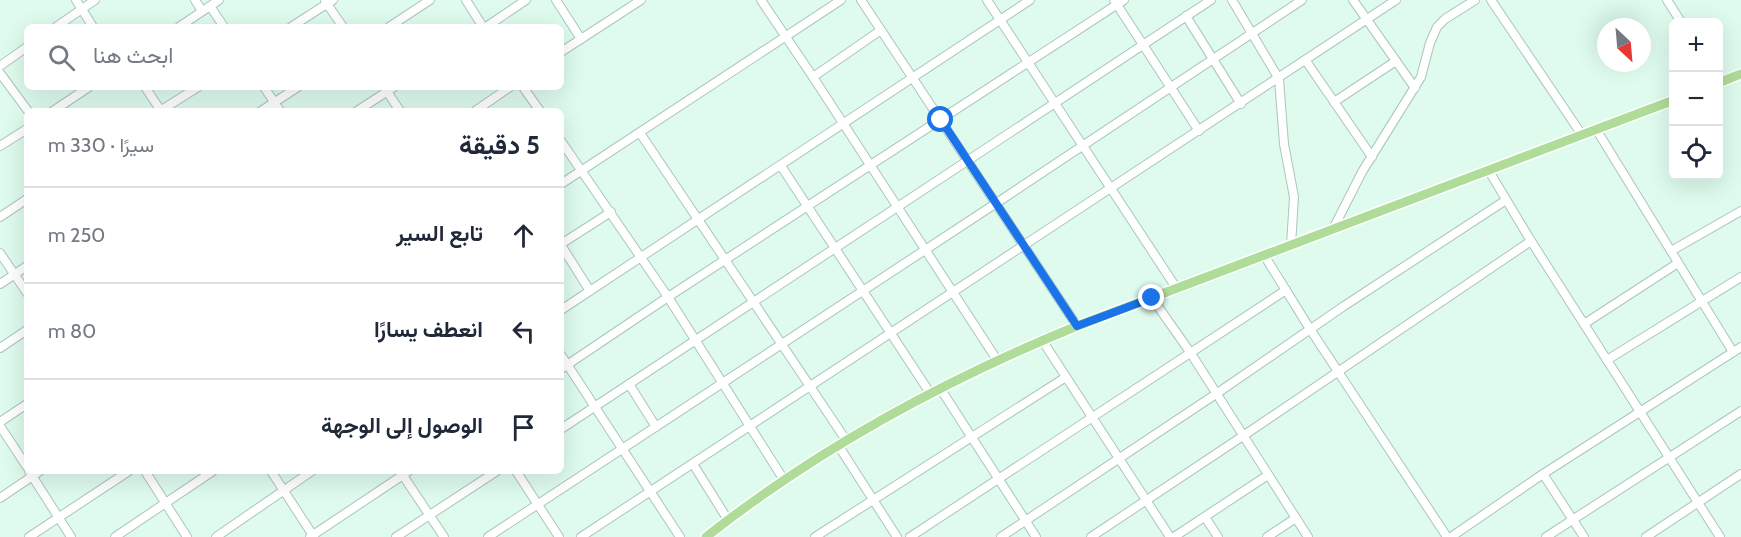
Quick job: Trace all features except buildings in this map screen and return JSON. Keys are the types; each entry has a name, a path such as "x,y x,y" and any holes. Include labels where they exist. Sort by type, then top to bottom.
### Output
{"main road":[{"path":"1723,81 1741,74"},
{"path":"706,537 784,480 842,443 940,387 997,360 1077,326 1669,102"}],"street":[{"path":"76,0 91,24"},
{"path":"60,24 95,0"},
{"path":"195,0 202,11"},
{"path":"183,24 219,0"},
{"path":"394,24 430,0"},
{"path":"466,0 483,24"},
{"path":"490,24 526,0"},
{"path":"556,0 581,39"},
{"path":"564,50 641,0"},
{"path":"760,0 872,166 997,360"},
{"path":"564,182 841,0"},
{"path":"861,0 1077,326"},
{"path":"987,0 1177,289"},
{"path":"564,308 1030,0"},
{"path":"680,537 595,407 564,367 668,297 1029,64 1115,3 1125,0"},
{"path":"564,427 1211,0"},
{"path":"1232,0 1279,79 1286,154 1294,197 1291,245"},
{"path":"488,537 1171,88 1253,33 1292,3 1302,0"},
{"path":"1353,0 1415,88"},
{"path":"581,537 1396,0"},
{"path":"1333,229 1372,157 1421,77 1437,27 1474,0"},
{"path":"1491,0 1582,135"},
{"path":"1667,0 1678,18"},
{"path":"295,24 328,1 341,24"},
{"path":"1115,3 1199,131"},
{"path":"210,6 222,24"},
{"path":"1186,16 1241,104"},
{"path":"813,77 881,30"},
{"path":"0,66 24,49"},
{"path":"1306,61 1372,157"},
{"path":"1335,102 1396,61"},
{"path":"0,73 26,108"},
{"path":"58,108 84,90"},
{"path":"147,90 159,108"},
{"path":"166,108 193,90"},
{"path":"266,90 278,108"},
{"path":"265,108 293,90"},
{"path":"361,108 387,90"},
{"path":"389,90 398,108"},
{"path":"479,108 506,90"},
{"path":"525,90 538,108"},
{"path":"1596,129 1733,352"},
{"path":"0,146 24,131"},
{"path":"640,133 811,387 873,499 897,537"},
{"path":"564,145 668,297 784,480"},
{"path":"781,166 930,393"},
{"path":"1489,171 1531,241 1720,537"},
{"path":"1001,537 1506,200"},
{"path":"0,217 24,201"},
{"path":"1671,251 1741,211"},
{"path":"564,243 611,212"},
{"path":"1091,537 1531,241"},
{"path":"564,250 590,291"},
{"path":"0,253 24,289"},
{"path":"1264,255 1338,372 1449,537 1741,347"},
{"path":"1584,324 1678,263"},
{"path":"0,284 24,268"},
{"path":"1607,360 1741,276"},
{"path":"910,537 1286,290"},
{"path":"1152,298 1190,352 1308,537"},
{"path":"0,348 24,332"},
{"path":"1042,340 1172,537 1268,475"},
{"path":"814,537 1066,377"},
{"path":"629,384 656,427"},
{"path":"940,387 1036,537"},
{"path":"24,406 0,424 24,459"},
{"path":"1546,537 1741,411"},
{"path":"693,464 728,520"},
{"path":"0,498 28,474"},
{"path":"34,474 71,537"},
{"path":"29,537 124,474"},
{"path":"147,474 187,537"},
{"path":"115,537 208,474"},
{"path":"273,474 312,536 401,474"},
{"path":"216,537 307,474"},
{"path":"405,474 444,537"},
{"path":"396,537 492,474"},
{"path":"518,474 559,537"},
{"path":"1543,474 1584,537"},
{"path":"1646,537 1741,474"},
{"path":"1205,517 1218,537"},
{"path":"1267,537 1296,518"}],"route":[{"path":"941,120 1077,326 1152,298"}]}
